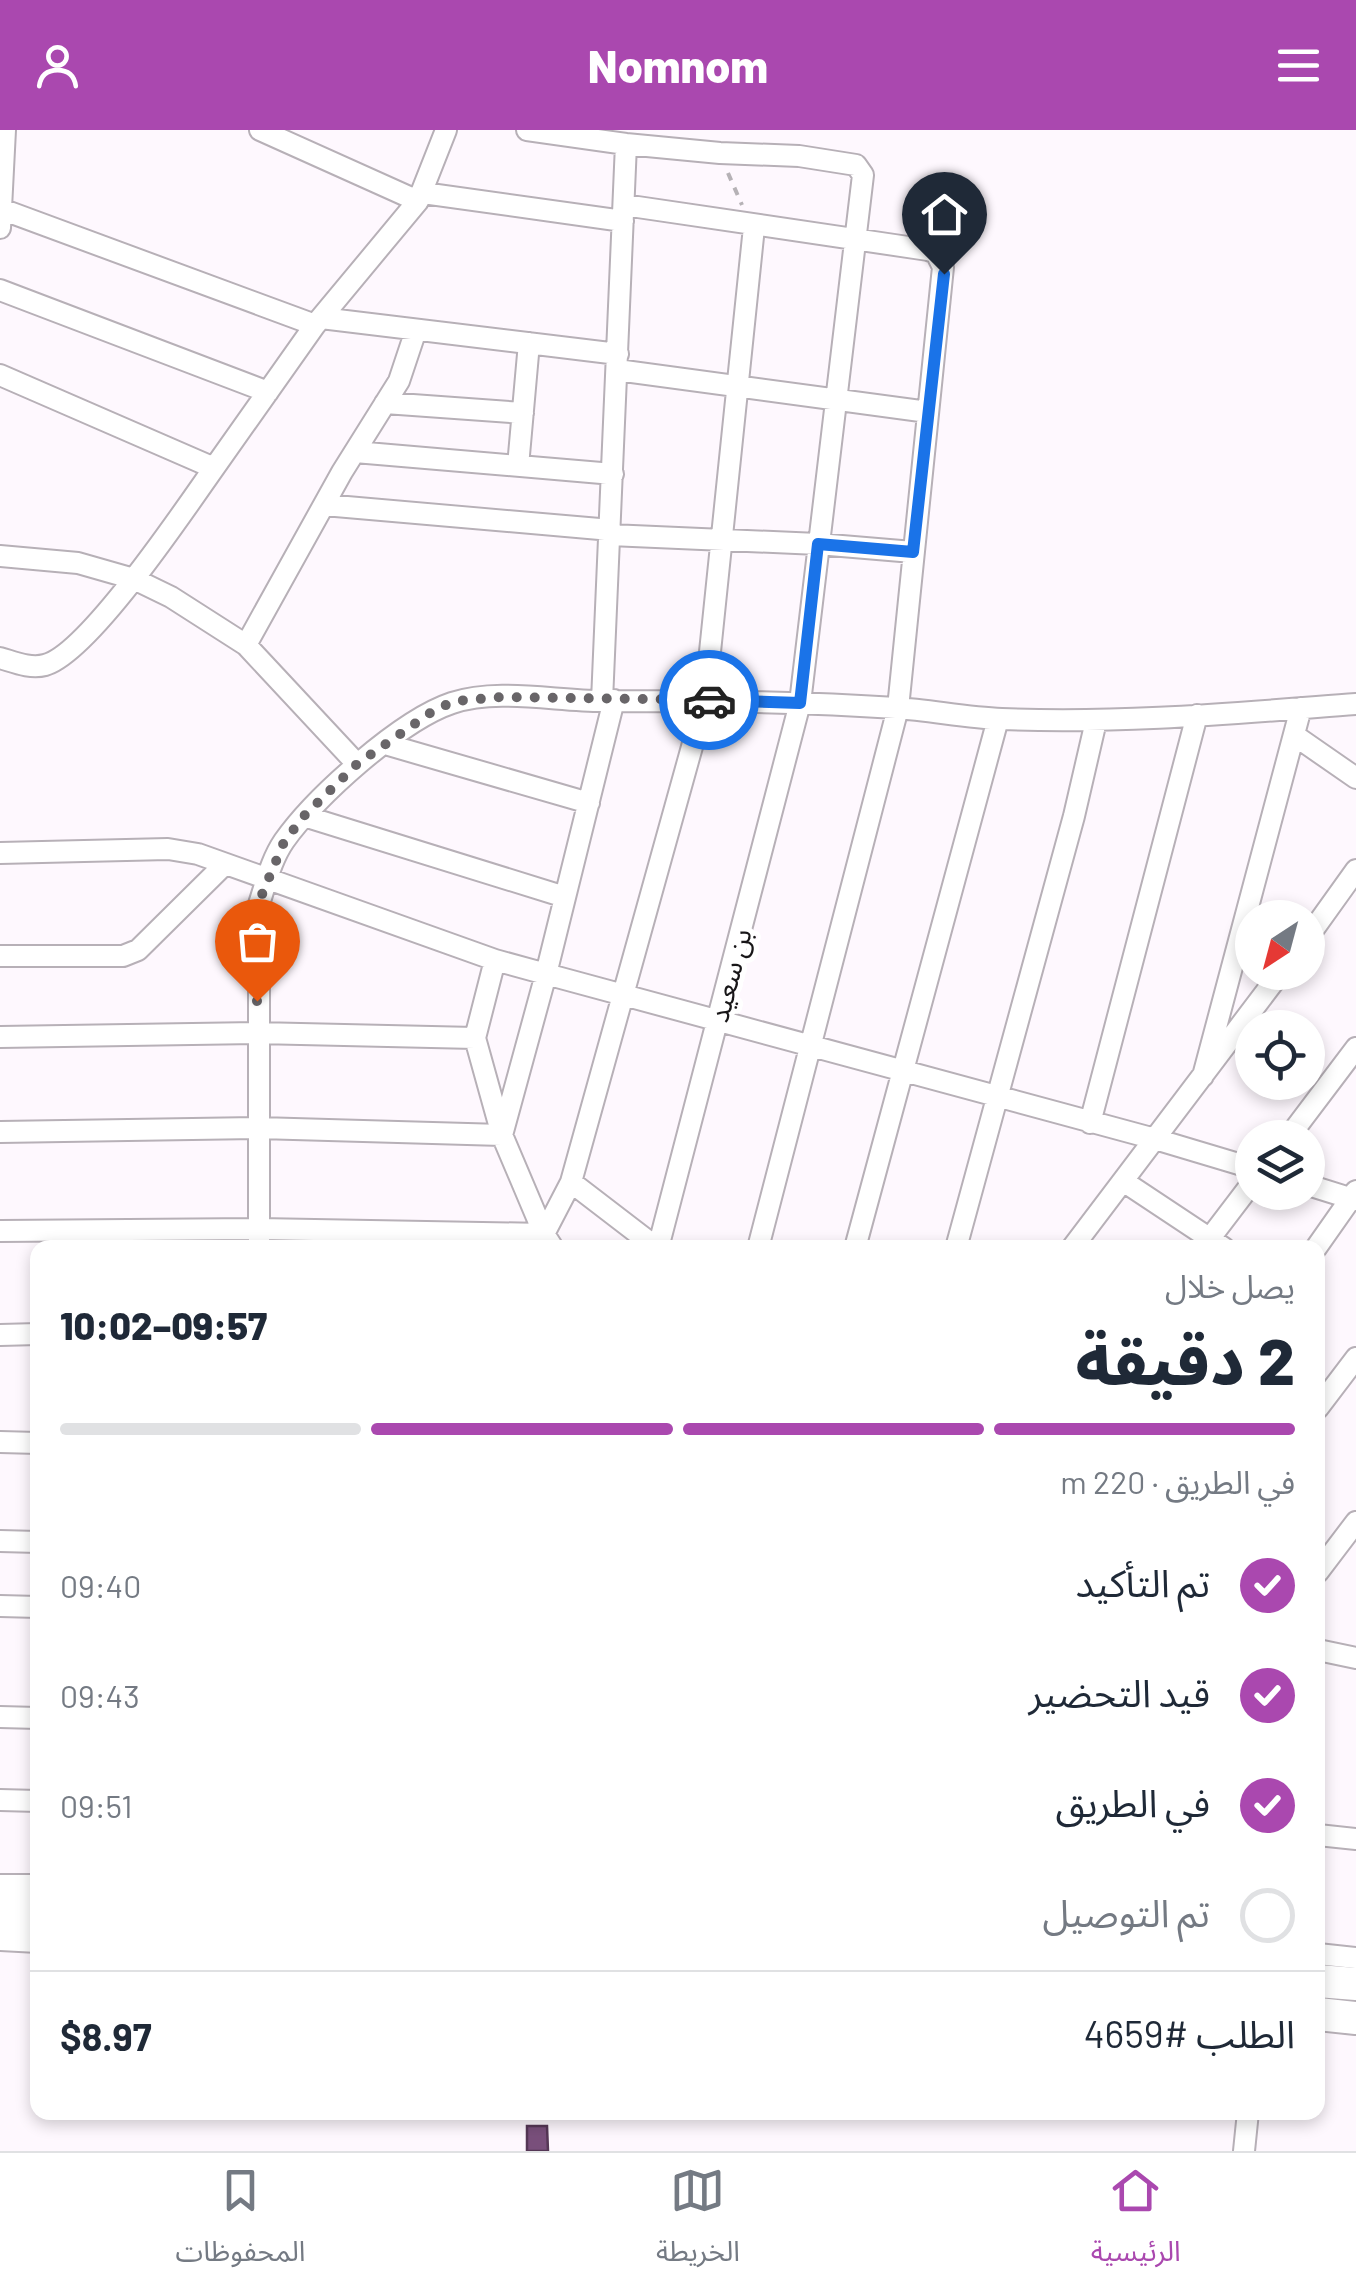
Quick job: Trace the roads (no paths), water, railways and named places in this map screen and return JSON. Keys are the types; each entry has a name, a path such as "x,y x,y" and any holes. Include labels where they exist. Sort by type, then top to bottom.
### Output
{"main road":[{"path":"0,1905 30,1907"},
{"path":"0,1934 30,1936"},
{"path":"1325,1982 1356,1984"},
{"path":"1325,2015 1356,2018"}],"street":[{"path":"0,228 5,130"},
{"path":"260,130 420,197 624,213 854,239 928,250 941,260 944,274 898,708 760,1240"},
{"path":"0,658 34,668 50,664 104,616 318,322 420,197 446,130"},
{"path":"528,130 720,153 712,130"},
{"path":"502,1135 589,804 608,701 610,532 626,144"},
{"name":"بن سعيد","path":"659,1240 800,703 863,180 856,164 836,160 720,153"},
{"path":"1,210 318,322 529,343 738,386 928,412"},
{"path":"548,1240 571,1182 705,700 754,227"},
{"path":"0,290 268,392"},
{"path":"246,645 404,371 416,330"},
{"path":"518,466 529,343"},
{"path":"0,375 214,468"},
{"path":"385,403 523,414"},
{"path":"355,452 613,474"},
{"path":"324,505 610,532 913,552"},
{"path":"0,556 78,563 134,579 171,597 246,645 357,764"},
{"path":"259,1238 258,904 284,842 304,816 357,764 436,709 456,701 502,697 705,700 898,708 998,719 1096,721 1356,704"},
{"path":"1203,1076 1301,708"},
{"path":"1090,1123 1197,715"},
{"path":"858,1240 998,719"},
{"path":"958,1240 1074,816 1096,721"},
{"path":"1294,735 1356,778"},
{"path":"385,744 589,804"},
{"path":"304,816 565,897"},
{"path":"0,854 168,849 198,854 495,960 1235,1163"},
{"path":"0,956 123,956 138,950 225,864"},
{"path":"1325,913 1356,870"},
{"path":"495,960 474,1038 502,1135 548,1240"},
{"path":"1078,1240 1268,990"},
{"path":"0,1037 257,1034 474,1038"},
{"path":"1302,1120 1356,1048"},
{"path":"0,1132 259,1128 502,1135"},
{"path":"1123,1181 1206,1240"},
{"name":"بن سعيد","path":"571,1182 647,1240"},
{"path":"1322,1240 1354,1196 1325,1189"},
{"path":"1215,1240 1235,1209"},
{"path":"0,1231 452,1240"},
{"path":"0,1334 30,1334"},
{"path":"1325,1399 1356,1358"},
{"path":"0,1442 30,1442"},
{"path":"1325,1563 1356,1522"},
{"path":"0,1541 30,1542"},
{"path":"0,1606 30,1608"},
{"path":"1325,1650 1352,1650"},
{"path":"0,1716 30,1718"},
{"path":"0,1800 30,1800"},
{"path":"1325,1835 1356,1839"},
{"path":"0,1885 30,1886"},
{"path":"1325,1955 1356,1958"},
{"path":"1244,2151 1247,2120"}]}
